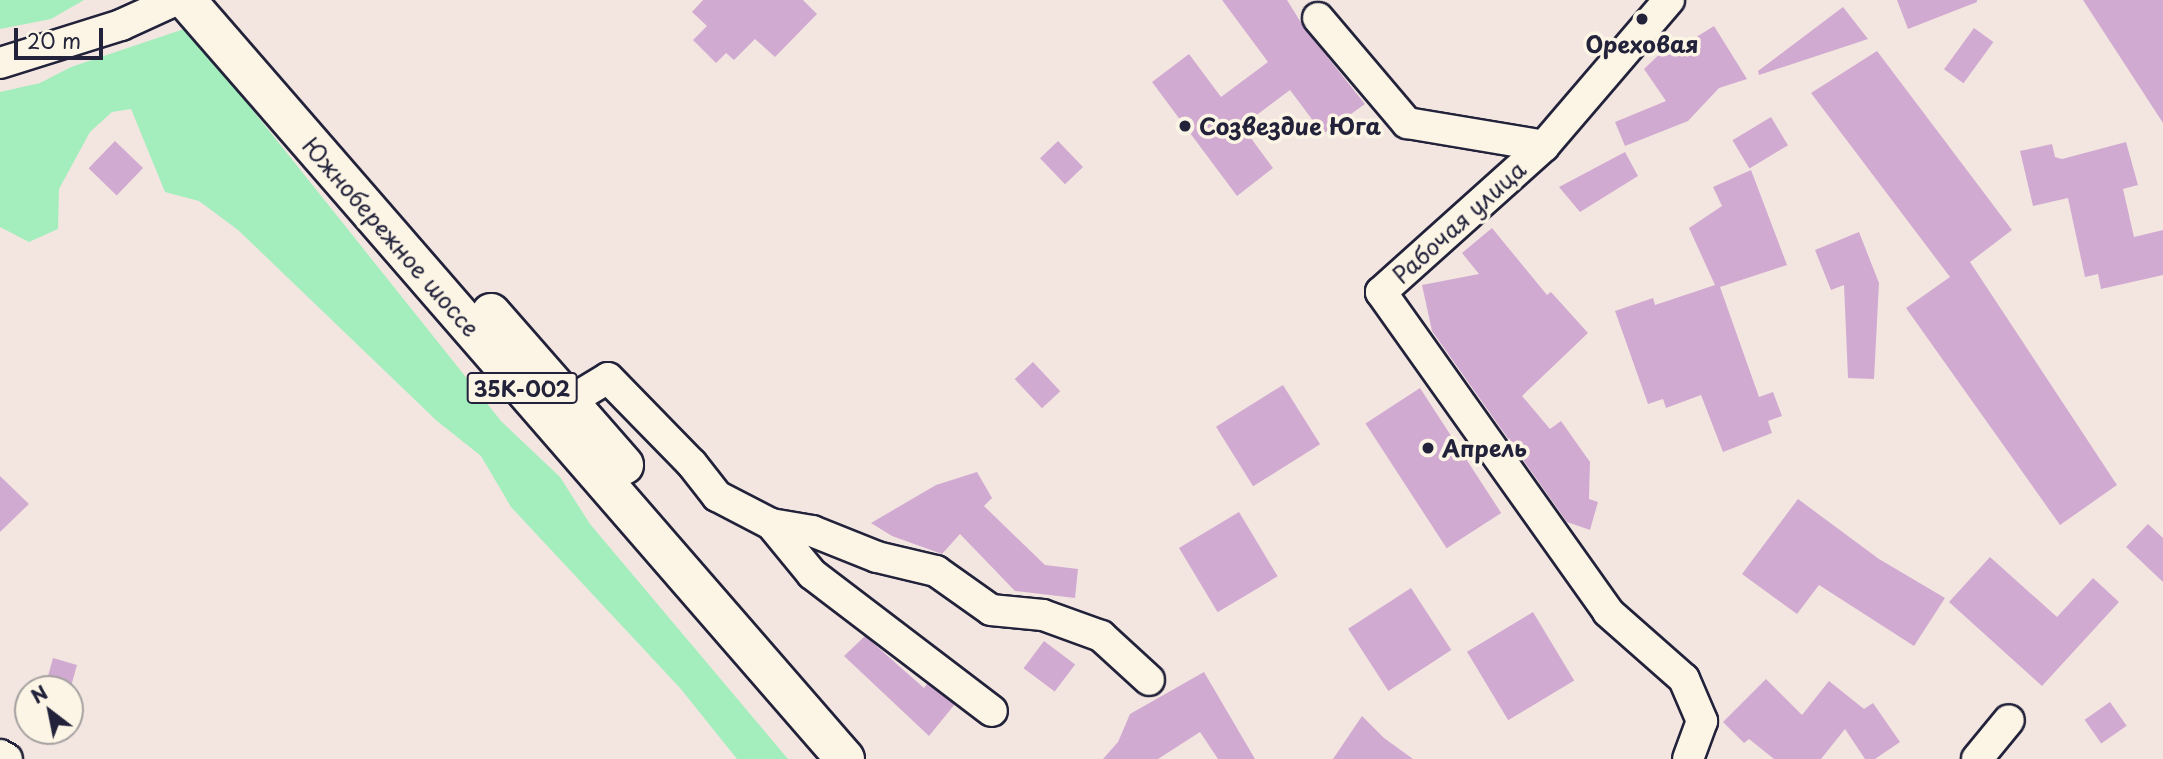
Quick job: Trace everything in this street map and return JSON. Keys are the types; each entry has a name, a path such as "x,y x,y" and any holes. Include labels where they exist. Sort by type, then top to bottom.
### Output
{"highway":[{"name":"Южнобережное шоссе","path":"195,4 570,401 871,759"},
{"name":"Южнобережное шоссе","path":"195,4 845,759"}],"street":[{"name":"Рабочая улица","path":"1669,0 1544,146 1381,292 1608,612 1684,679 1702,721 1688,759"},
{"path":"0,63 195,4"},
{"path":"1318,18 1407,123 1544,146"},
{"path":"570,401 608,378 691,464 717,496 771,524 812,531 877,558 936,571 991,610 1043,615 1101,636 1149,680"},
{"path":"771,524 812,574 876,627 992,711"},
{"path":"1977,759 2009,720"},
{"path":"0,755 7,759"}],"green space":[{"path":"0,0 84,0 51,19 0,29"},
{"path":"187,28 501,421 560,477 590,524 788,759 737,759 680,688 511,507 481,456 437,421 238,230 199,201 165,192 131,109 112,112 90,132 59,189 58,229 29,242 0,227 0,92 40,83 71,67"}],"building":[{"path":"703,0 803,0 817,14 775,57 755,39 734,60 726,53 716,63 693,40 707,26 692,12"},
{"path":"1222,0 1287,0 1305,29 1365,104 1323,134 1290,90 1242,126 1273,168 1237,196 1152,82 1189,54 1221,97 1268,62"},
{"path":"1897,0 1977,0 1977,2 1908,29"},
{"path":"2083,0 2163,0 2163,123"},
{"path":"1843,7 1868,39 1759,75 1758,71"},
{"path":"1714,26 1747,79 1719,88 1688,121 1625,146 1615,122 1666,101 1644,69 1665,49 1669,54"},
{"path":"1974,28 1993,42 1963,83 1944,69"},
{"path":"1877,51 2012,230 1970,262 2117,485 2060,525 1906,308 1950,277 1811,93"},
{"path":"1771,117 1788,145 1749,168 1732,140"},
{"path":"115,141 143,168 117,195 89,168"},
{"path":"1058,141 1083,167 1065,184 1040,158"},
{"path":"2126,142 2138,185 2123,189 2134,237 2163,230 2163,275 2101,289 2098,274 2085,277 2068,198 2033,206 2020,151 2052,144 2055,157 2062,159"},
{"path":"1625,152 1638,176 1580,212 1559,187"},
{"path":"1751,170 1787,265 1720,287 1759,397 1773,392 1782,416 1768,421 1772,433 1723,452 1701,395 1666,408 1663,399 1648,404 1615,311 1653,298 1655,305 1715,285 1689,228 1722,206 1713,187"},
{"path":"1492,228 1547,295 1551,292 1588,333 1522,396 1550,429 1561,421 1590,462 1589,499 1598,502 1590,530 1567,522 1432,331 1422,285 1479,274 1462,253"},
{"path":"1859,232 1879,283 1874,379 1848,378 1844,285 1831,290 1815,250"},
{"path":"1033,362 1060,391 1042,408 1015,379"},
{"path":"1283,385 1320,444 1253,486 1216,427"},
{"path":"1420,388 1501,513 1447,548 1365,423"},
{"path":"977,472 992,498 984,506 1045,565 1078,569 1075,598 1015,591 960,534 942,554 892,536 871,523 936,485"},
{"path":"0,476 29,504 0,532"},
{"path":"1798,499 1879,559 1945,598 1914,646 1819,585 1797,614 1742,574"},
{"path":"1239,512 1278,576 1218,612 1179,548"},
{"path":"2148,524 2163,538 2163,582 2126,547"},
{"path":"1990,557 2057,617 2093,578 2119,602 2042,686 1949,602"},
{"path":"1411,588 1451,650 1388,691 1348,629"},
{"path":"1533,612 1574,681 1508,720 1467,652"},
{"path":"865,636 924,688 927,684 955,704 929,736 844,656"},
{"path":"1044,641 1075,664 1055,692 1024,668"},
{"path":"53,658 77,665 74,675 48,675"},
{"path":"1204,672 1255,759 1218,759 1200,732 1158,759 1103,759 1118,742 1130,714"},
{"path":"1766,679 1802,715 1829,681 1864,709 1873,703 1900,742 1875,759 1865,759 1845,729 1821,759 1774,759 1749,739 1744,743 1723,722"},
{"path":"2110,702 2127,726 2101,744 2085,720"},
{"path":"1362,716 1384,738 1413,759 1333,759"}],"place":[{"name":"Ореховая","path":"1642,19"},
{"name":"Созвездие Юга","path":"1185,126"},
{"name":"Апрель","path":"1428,448"}]}
